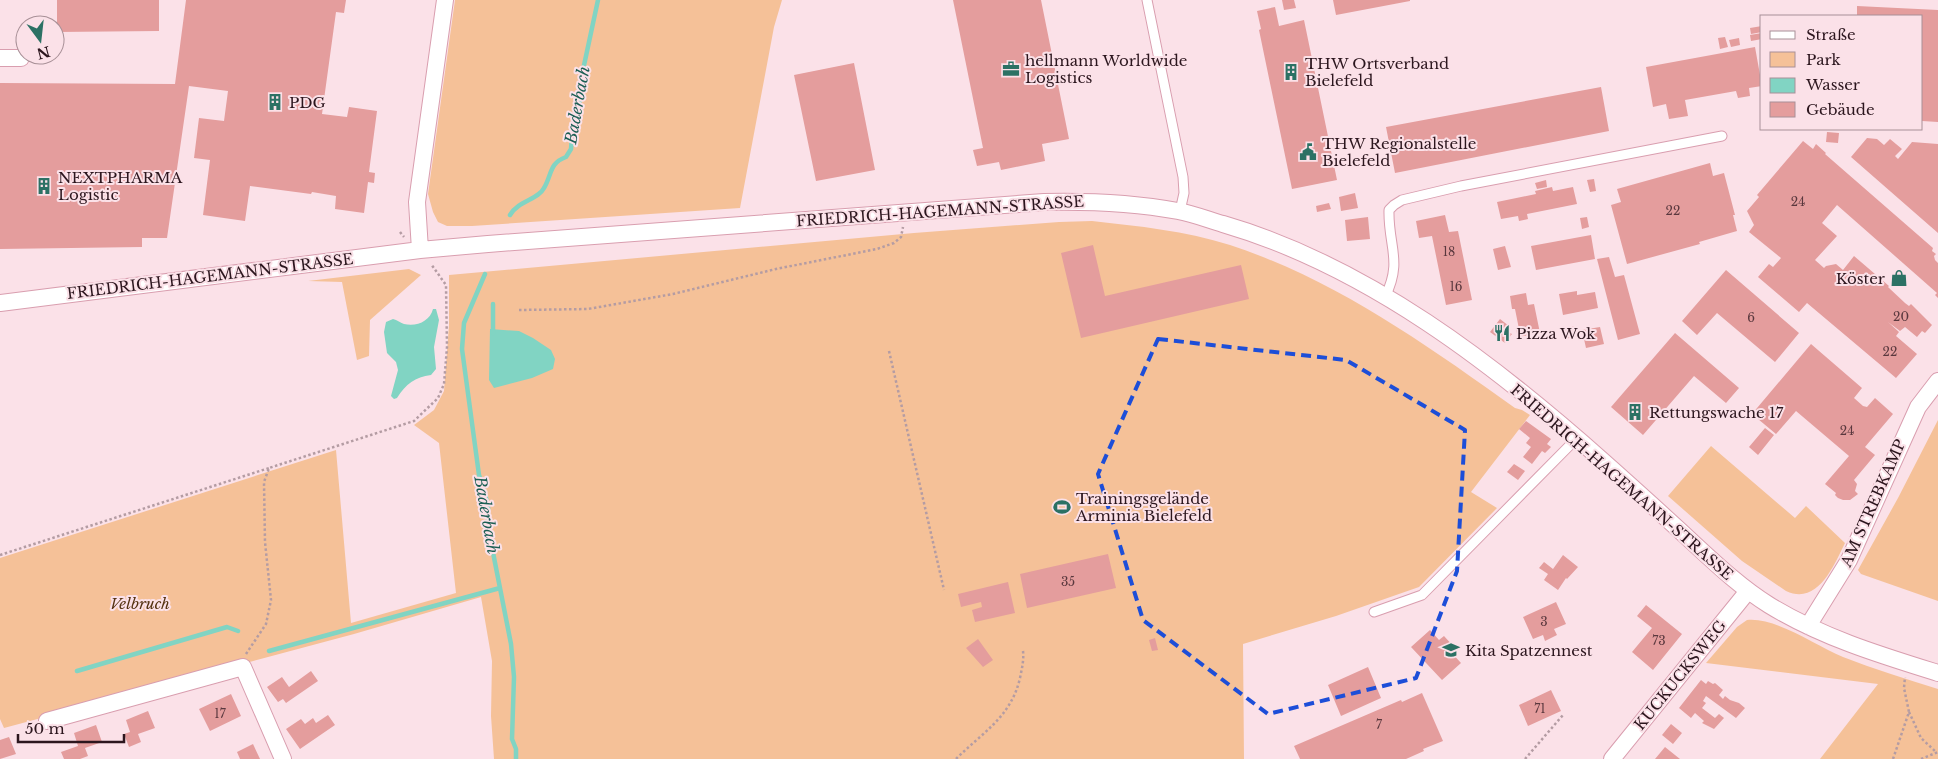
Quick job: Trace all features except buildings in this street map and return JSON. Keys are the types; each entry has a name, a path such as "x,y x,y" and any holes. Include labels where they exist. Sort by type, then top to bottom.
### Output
{"street":[{"path":"420,250 417,202 445,0"},
{"path":"0,58 15,58"},
{"name":"FRIEDRICH-HAGEMANN-STRASSE","path":"0,303 420,250 1054,202 1093,202 1180,211 1243,230 1277,243 1312,258 1385,297 1443,333 1522,392 1578,438 1748,591 1768,605 1808,626 1866,650 1938,673"},
{"name":"AM STREBKAMP","path":"1808,626 1849,560 1918,407 1938,381"},
{"name":"KUCKUCKSWEG","path":"1612,759 1748,591"},
{"path":"47,722 243,667 283,759"}],"lane":[{"path":"1147,0 1183,177 1184,193 1180,211"},
{"path":"1385,297 1392,283 1395,268 1388,222 1389,210 1402,200 1461,186 1722,136"},
{"path":"1374,612 1422,595 1578,438"}],"path":[{"path":"519,310 588,309 673,294 776,269 877,248 894,243 901,236 904,230 901,213"},
{"path":"0,555 414,421 438,398 444,384 447,347 446,285 420,250"},
{"path":"889,351 944,590"},
{"path":"243,667 246,653 266,624 271,600 264,482 269,468"},
{"path":"956,759 1002,717 1012,701 1019,683 1024,660 1023,651"},
{"path":"1908,664 1904,680 1909,712 1922,738 1937,752 1921,759"},
{"path":"1893,759 1909,712"},
{"path":"1526,759 1563,715"}],"highlighted area":[{"path":"1158,339 1346,360 1465,430 1457,571 1416,678 1268,714 1143,620 1098,474"}],"green space":[{"path":"455,0 782,0 774,27 740,208 472,226 447,226 438,222 428,194"},
{"name":"Velbruch","path":"1092,221 1196,236 1230,245 1269,259 1343,295 1447,360 1515,408 1530,415 1471,492 1497,508 1419,587 1336,616 1243,644 1244,759 494,759 491,716 492,661 481,597 354,634 4,728 0,719 0,558 336,450 351,623 456,593 439,443 414,425 434,410 444,391 449,325 449,275 914,233"},
{"path":"409,269 421,275 370,320 369,356 357,360 342,282 308,281"},
{"path":"1938,420 1938,601 1861,574 1858,570"},
{"path":"1711,446 1795,518 1806,506 1845,543 1830,572 1816,588 1807,593 1797,594 1786,591 1742,561 1668,496"},
{"path":"1747,620 1758,620 1783,627 1843,657 1938,689 1938,759 1820,759 1878,684 1706,663 1737,627"}],"water":[{"path":"433,309 436,309 439,320 434,347 436,369 431,375 420,377 411,382 394,399 391,396 398,370 396,362 387,353 384,332 386,322 393,319 409,325 418,324 429,317"},
{"path":"490,329 519,331 533,338 551,350 555,359 553,369 532,378 494,388 489,380"}],"waterway":[{"name":"Baderbach","path":"510,215 518,206 541,192 554,166 566,157 571,149 573,124 580,100 580,84 598,0"},
{"name":"Baderbach","path":"485,274 464,323 462,349 479,475 488,505 488,527 511,644 514,677 512,739 516,749 516,759"},
{"name":"Baderbach","path":"493,304 493,333"},
{"path":"269,651 500,588"},
{"path":"77,671 227,627 238,631"}],"place":[{"name":"hellmann Worldwide Logistics","path":"1011,69"},
{"name":"THW Ortsverband Bielefeld","path":"1291,72"},
{"name":"PDG","path":"275,102"},
{"name":"THW Regionalstelle Bielefeld","path":"1308,152"},
{"name":"NEXTPHARMA Logistic","path":"44,186"},
{"name":"Köster","path":"1899,278"},
{"name":"Pizza Wok","path":"1502,333"},
{"name":"Rettungswache 17","path":"1635,412"},
{"name":"Trainingsgelände Arminia Bielefeld","path":"1062,507"},
{"name":"Kita Spatzennest","path":"1451,650"}]}
